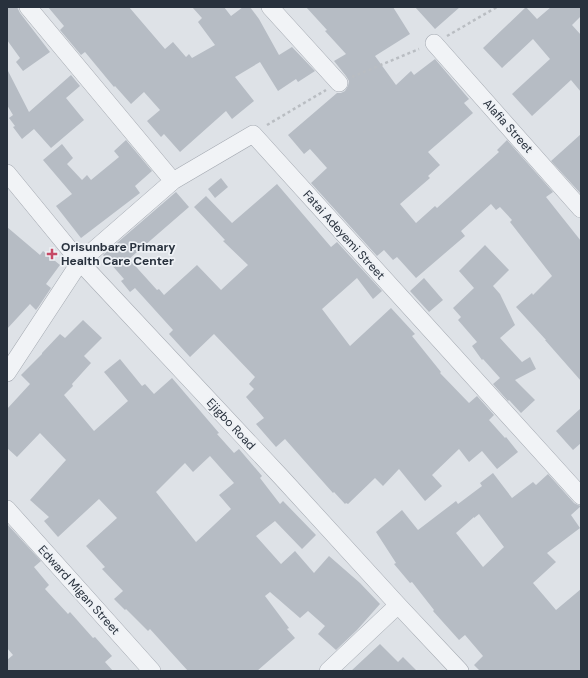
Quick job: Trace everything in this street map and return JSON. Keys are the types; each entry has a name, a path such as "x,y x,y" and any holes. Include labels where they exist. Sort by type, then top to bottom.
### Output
{"street":[{"path":"28,7 172,181"},
{"path":"270,7 339,83"},
{"name":"Alafia Street","path":"434,43 581,209"},
{"name":"Fatai Adeyemi Street","path":"7,373 80,262 172,181 253,134 581,496"},
{"name":"Ejigbo Road","path":"7,172 80,262 460,671"},
{"name":"Edward Migan Street","path":"7,509 152,671"},
{"path":"328,671 398,605"}],"path":[{"path":"434,43 497,7"}],"building":[{"path":"7,7 17,7 50,52 23,71 16,62 20,58 7,40"},
{"path":"48,7 129,7 165,49 173,42 186,57 189,54 192,58 215,45 198,22 202,18 192,7 224,7 231,16 243,7 250,7 259,19 279,55 292,47 315,71 298,82 296,79 278,91 260,62 235,77 254,101 232,119 226,111 180,152 164,134 161,137 147,121 160,110 144,92 131,104 115,86 114,87 85,52 81,55 60,30 64,26"},
{"path":"306,7 393,7 410,34 375,56 396,85 411,71 414,75 435,59 469,99 464,103 473,113 428,152 440,165 428,176 430,178 400,204 416,223 435,206 437,208 499,152 497,150 507,140 553,192 546,197 581,241 581,381 516,307 532,293 533,295 552,276 510,222 512,220 500,207 496,210 491,204 461,231 465,236 416,278 397,257 393,260 384,250 377,256 311,183 327,168 310,149 304,154 288,135 337,93 345,91 349,81 334,61 346,54"},
{"path":"415,7 460,7 435,29"},
{"path":"526,7 537,19 551,7 581,7 581,16 572,25 581,35 581,92 571,80 532,116 512,94 550,59 533,39 502,68 483,48"},
{"path":"7,69 29,112 71,75 80,86 66,98 84,120 51,148 34,129 22,139 13,127 15,126 9,118 13,115 7,105"},
{"path":"581,134 581,194 551,161"},
{"path":"126,140 152,171 135,186 140,193 81,238 56,206 72,194 43,160 62,144 73,158 67,164 82,180 87,175 91,180 119,157 114,151"},
{"path":"221,178 228,187 215,198 208,189"},
{"path":"277,184 331,247 337,242 382,291 373,299 357,278 322,309 350,346 391,308 415,334 412,336 441,372 440,373 469,403 477,396 494,415 489,420 518,452 497,469 482,451 469,462 459,449 432,475 442,486 425,501 399,469 383,486 375,478 348,504 345,504 334,492 333,493 285,439 276,447 256,424 264,418 246,397 254,389 249,384 255,377 214,334 190,357 169,334 173,330 135,288 130,292 121,281 124,279 103,255 176,192 189,207 129,259 157,290 159,289 164,295 197,265 221,290 248,265 223,241 225,240 194,207 206,196 232,223"},
{"path":"7,227 40,255 43,251 60,265 46,284 51,288 36,310 30,304 7,329"},
{"path":"485,245 509,270 493,286 500,294 515,325 500,338 522,362 530,357 536,369 515,380 535,400 521,413 493,384 500,378 483,359 482,360 472,346 477,342 458,320 461,317 453,308 474,288 459,271"},
{"path":"424,278 443,300 429,312 410,291"},
{"path":"83,320 102,338 84,356 91,363 64,395 94,431 128,401 104,372 120,359 142,386 145,384 154,394 172,378 234,453 239,449 262,476 260,478 280,504 283,501 316,535 302,549 275,521 256,536 281,564 295,551 314,573 329,556 360,583 380,604 357,630 336,650 318,634 325,626 308,611 300,618 270,592 265,596 289,628 287,629 295,638 257,671 188,671 150,629 148,631 114,599 123,591 102,569 105,567 86,546 117,518 99,499 58,537 44,521 49,517 30,500 66,460 40,433 17,457 7,448 7,409 30,384 21,375 60,334 65,338","holes":["210,456 234,483 219,495 231,509 196,542 156,492 185,463 193,472"]},
{"path":"581,408 581,443 573,450 556,431"},
{"path":"493,473 512,498 533,482 536,485 548,474 574,503 581,506 571,515 580,528 547,553 556,562 533,583 556,610 581,589 581,671 480,671 474,665 483,656 465,635 459,640 433,611 434,610 412,582 410,583 394,564 396,563 376,532 402,510 418,530 456,501 458,504 482,486 480,483","holes":["479,514 504,547 483,567 456,533"]},
{"path":"7,524 41,561 34,567 49,585 45,589 68,614 70,612 93,638 95,637 112,656 105,662 113,671 7,671 7,660 13,655 7,648"},
{"path":"380,644 398,662 403,657 417,671 351,671"}],"place":[{"name":"Orisunbare Primary Health Care Center","path":"52,254"}]}
